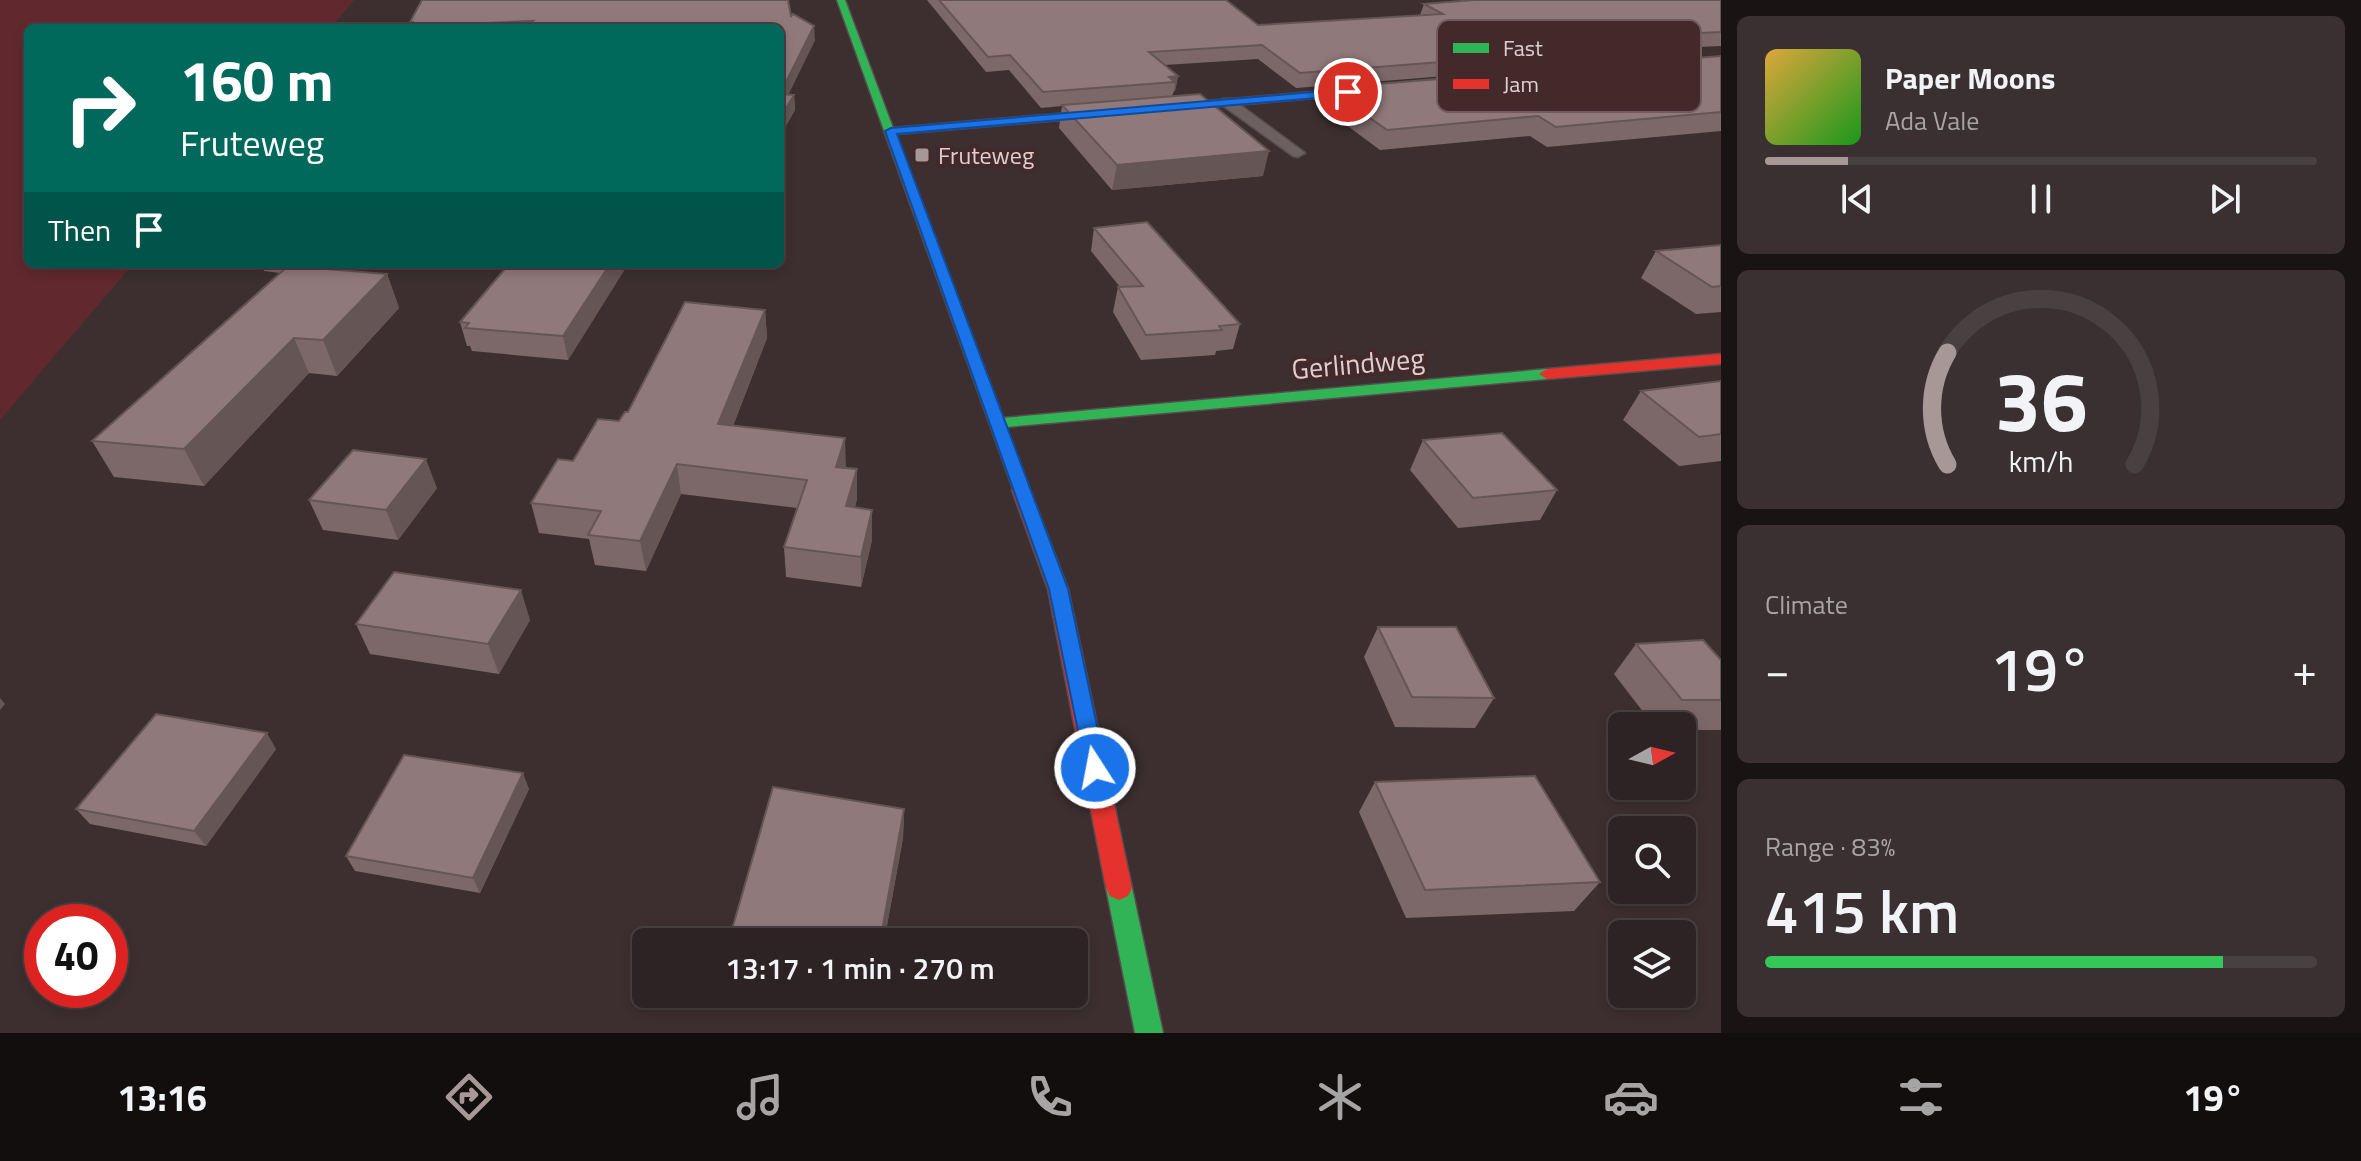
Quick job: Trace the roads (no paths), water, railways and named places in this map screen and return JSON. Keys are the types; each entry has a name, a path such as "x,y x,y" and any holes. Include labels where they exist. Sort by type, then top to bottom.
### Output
{"street":[{"path":"841,0 1000,423 1058,589 1149,1033"},
{"path":"891,131 1399,88"},
{"name":"Gerlindweg","path":"1000,423 1721,359"}],"lane":[{"path":"1227,102 1298,153"}],"place":[{"name":"Fruteweg","path":"922,155"}]}
